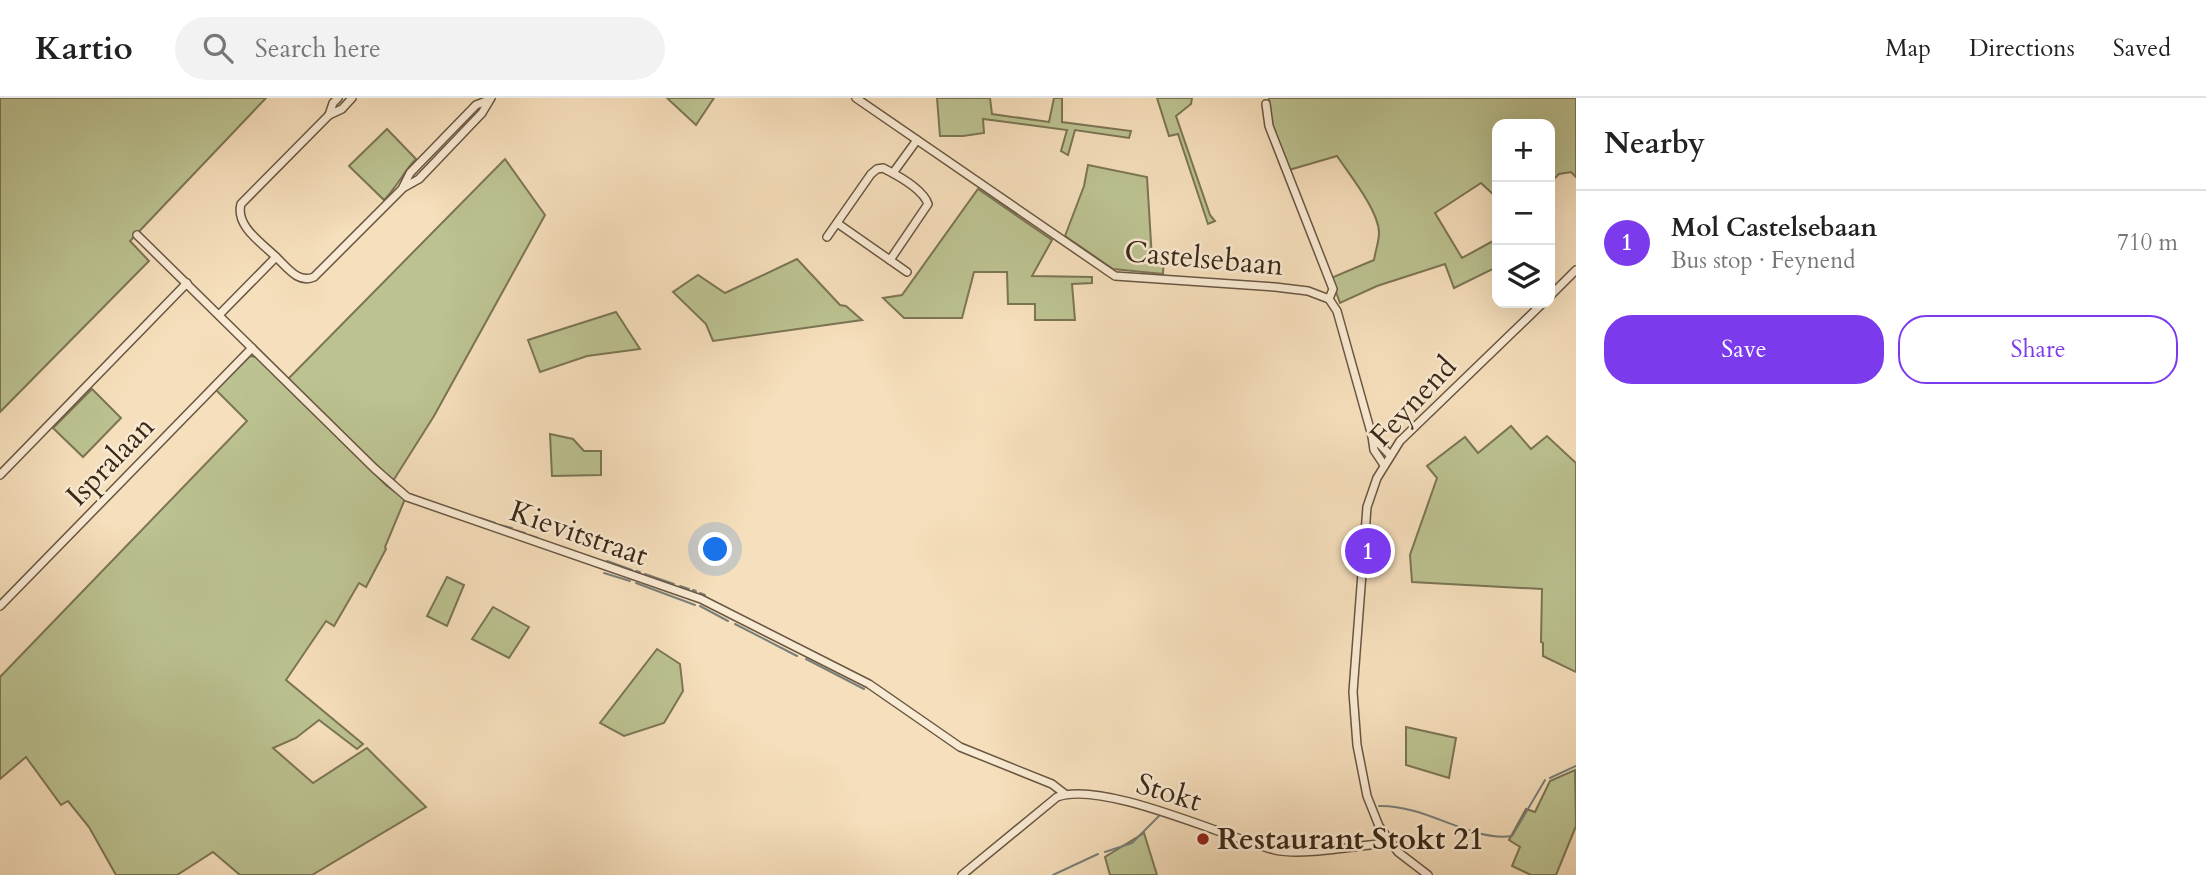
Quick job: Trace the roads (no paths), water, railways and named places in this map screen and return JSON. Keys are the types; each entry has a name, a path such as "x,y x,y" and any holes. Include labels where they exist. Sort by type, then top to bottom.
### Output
{"street":[{"path":"328,115 338,98"},
{"path":"352,98 342,108 328,115 241,204 240,219 276,257 307,280 314,277 403,188 419,179 482,113 490,99"},
{"name":"Castelsebaan","path":"856,98 1115,276 1286,288 1308,291 1329,299"},
{"path":"1266,104 1269,126 1333,289 1329,299 1338,311 1374,450 1384,465"},
{"path":"893,173 917,140"},
{"path":"827,237 871,174 883,168 921,193 928,204 890,260"},
{"path":"837,223 907,272"},
{"name":"Kievitstraat","path":"137,235 398,492 701,599 869,684 960,747 1052,784 1065,794"},
{"path":"219,315 276,257"},
{"path":"1555,291 1575,273"},
{"path":"0,475 187,284"},
{"name":"Feynend","path":"1387,840 1370,805 1357,745 1353,692 1366,515 1373,487 1390,455 1401,441 1538,308"},
{"name":"Ispralaan","path":"0,606 252,348"},
{"path":"1372,436 1390,455"},
{"path":"962,875 1057,797 1065,794"},
{"name":"Stokt","path":"1065,794 1087,794 1128,802 1285,852 1377,844 1387,840"},
{"path":"1387,840 1403,857 1428,875"}],"waterway":[{"path":"480,518 495,523"},
{"path":"500,525 512,528"},
{"path":"514,530 525,533"},
{"path":"529,535 538,538"},
{"path":"607,561 632,570"},
{"path":"636,571 640,572"},
{"path":"604,573 630,581"},
{"path":"645,574 674,584"},
{"path":"636,583 695,605"},
{"path":"680,586 689,589"},
{"path":"700,593 705,595"},
{"path":"700,606 728,621"},
{"path":"735,624 797,656"},
{"path":"806,659 864,689"},
{"path":"1550,778 1576,766"},
{"path":"1379,806 1414,811 1481,834 1512,836 1545,780"},
{"path":"1105,852 1132,843 1159,816"},
{"path":"1053,875 1098,854"}],"place":[{"name":"Mol Castelsebaan","path":"1368,551"},
{"name":"Restaurant Stokt 21","path":"1203,839"}]}
